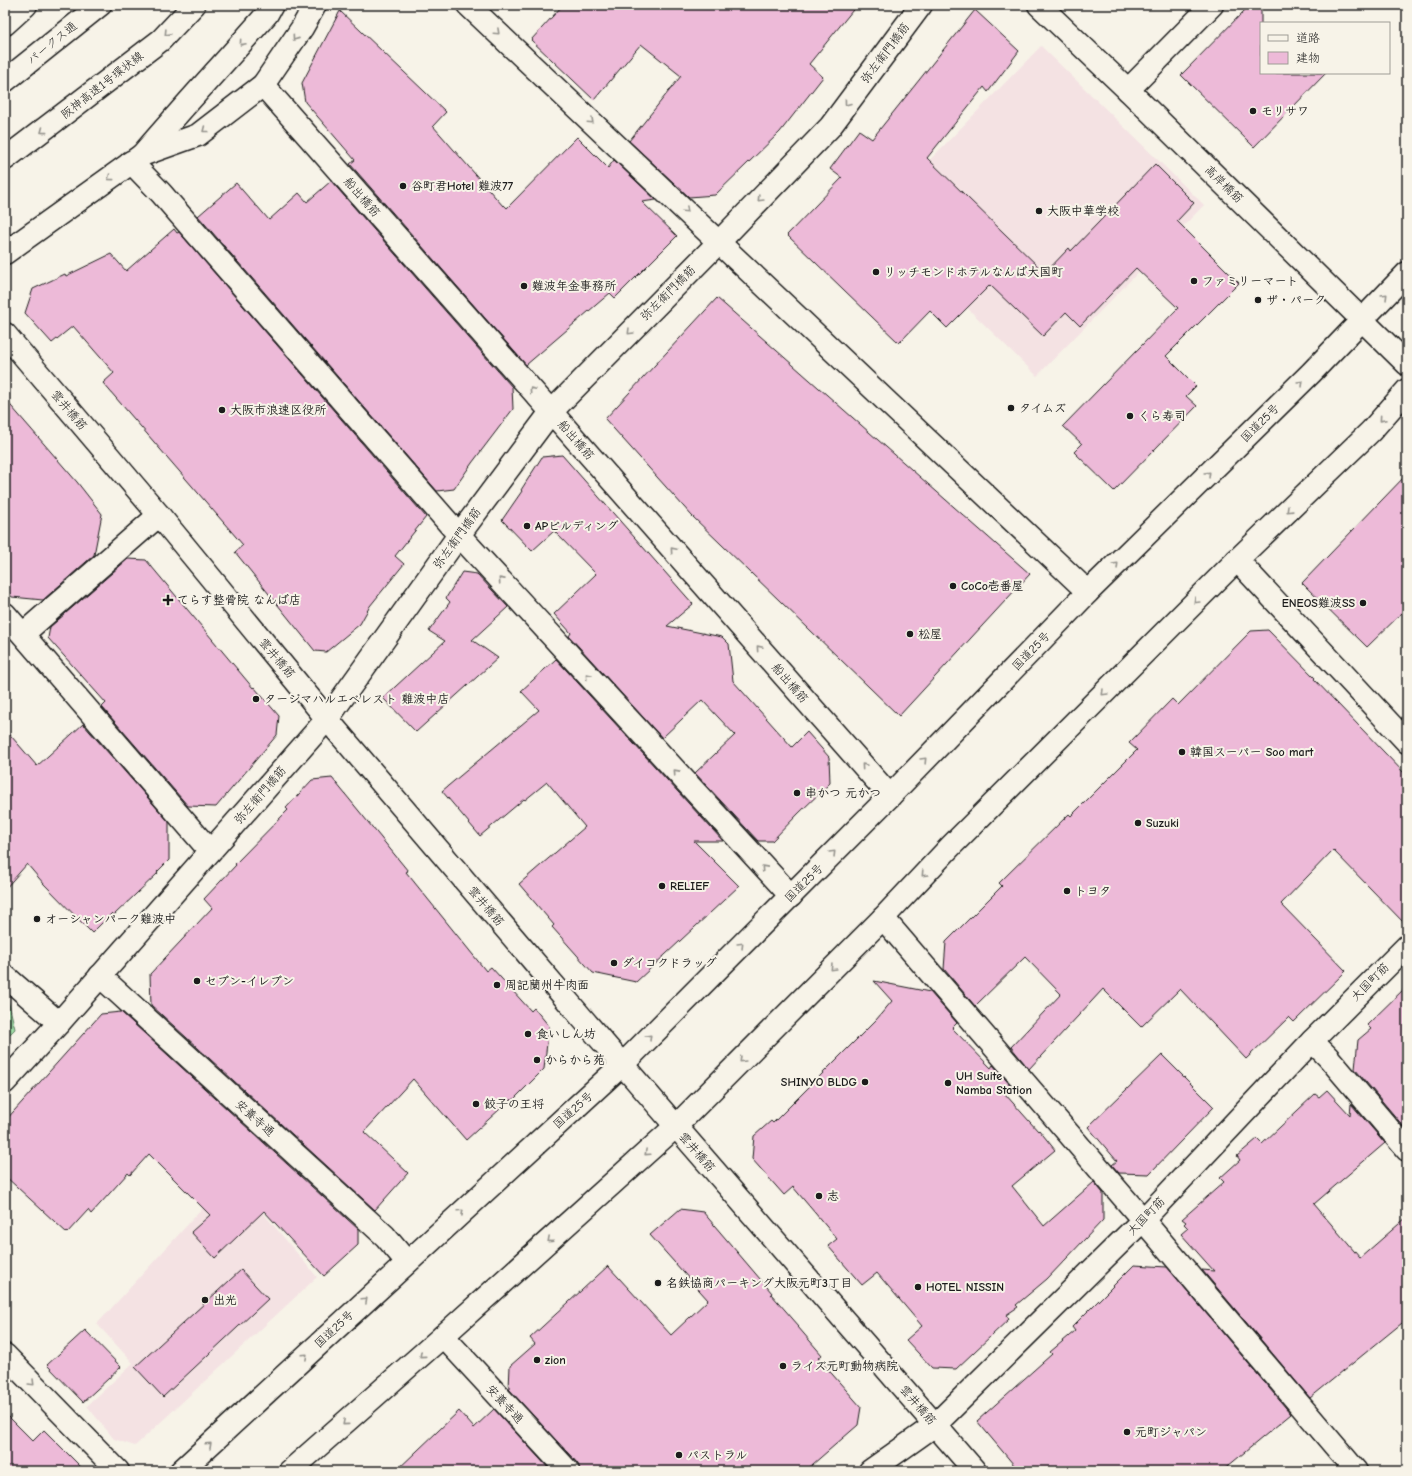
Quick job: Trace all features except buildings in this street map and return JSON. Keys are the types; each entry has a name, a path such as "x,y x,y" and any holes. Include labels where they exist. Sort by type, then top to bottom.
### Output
{"main road":[{"path":"5,24 26,5"},
{"name":"パークス通","path":"5,81 100,5"},
{"name":"阪神高速1号環状線","path":"5,159 161,40 194,5"},
{"path":"136,158 198,135 263,85 302,28 315,5"},
{"path":"468,5 1088,592"},
{"name":"弥左衛門橋筋","path":"5,1082 59,1023 327,719 459,535 551,412 830,127 921,5"},
{"name":"高岸橋筋","path":"1039,5 1128,90 1407,364"},
{"path":"1128,90 1212,5"},
{"path":"5,253 136,158 224,64 270,9"},
{"name":"船出橋筋","path":"263,85 890,796"},
{"path":"136,158 161,193 459,535 790,896"},
{"name":"国道25号","path":"180,1471 622,1065 890,796 1088,592 1311,373 1407,273"},
{"name":"雲井橋筋","path":"5,334 159,515 327,719 622,1065 975,1471"},
{"path":"290,1471 676,1127 883,918 951,846 1237,560 1371,432 1407,390"},
{"path":"23,634 159,515"},
{"path":"1237,560 1407,742"},
{"path":"5,614 210,851"},
{"path":"883,918 1143,1220 1356,1471"},
{"name":"大国町筋","path":"870,1471 935,1425 1143,1220 1312,1041 1407,946"},
{"path":"5,976 59,1023"},
{"name":"安養寺通","path":"100,976 385,1236 407,1262"},
{"path":"1312,1041 1328,1057 1407,1150"},
{"name":"安養寺通","path":"443,1336 568,1471"},
{"path":"5,1355 118,1471"}],"shaded area":[{"name":"大阪中華学校","path":"1041,46 1204,205 1037,376 874,217"},
{"name":"出光","path":"232,1176 317,1277 135,1446 114,1439 87,1406 133,1363 97,1324"}],"green space":[{"path":"5,997 8,1000 15,1029 5,1039"}],"place":[{"name":"モリサワ","path":"1253,111"},
{"name":"谷町君Hotel 難波77","path":"403,186"},
{"name":"大阪中華学校","path":"1039,211"},
{"name":"リッチモンドホテルなんば大国町","path":"876,272"},
{"name":"ファミリーマート","path":"1194,281"},
{"name":"難波年金事務所","path":"524,286"},
{"name":"ザ・パーク","path":"1258,300"},
{"name":"タイムズ","path":"1011,408"},
{"name":"大阪市浪速区役所","path":"222,410"},
{"name":"くら寿司","path":"1130,416"},
{"name":"APビルディング","path":"527,526"},
{"name":"CoCo壱番屋","path":"953,586"},
{"name":"てらす整骨院 なんば店","path":"168,600"},
{"name":"ENEOS難波SS","path":"1363,603"},
{"name":"松屋","path":"910,634"},
{"name":"タージマハルエベレスト 難波中店","path":"256,699"},
{"name":"韓国スーパー Soo mart","path":"1182,752"},
{"name":"串かつ 元かつ","path":"797,793"},
{"name":"Suzuki","path":"1138,823"},
{"name":"RELIEF","path":"662,886"},
{"name":"トヨタ","path":"1067,891"},
{"name":"オーシャンパーク難波中","path":"37,919"},
{"name":"ダイコクドラッグ","path":"614,963"},
{"name":"セブン-イレブン","path":"197,981"},
{"name":"周記蘭州牛肉面","path":"497,985"},
{"name":"食いしん坊","path":"528,1034"},
{"name":"からから苑","path":"537,1060"},
{"name":"SHINYO BLDG","path":"865,1082"},
{"name":"UH Suite Namba Station","path":"948,1083"},
{"name":"餃子の王将","path":"476,1104"},
{"name":"志","path":"819,1196"},
{"name":"名鉄協商パーキング大阪元町3丁目","path":"658,1283"},
{"name":"HOTEL NISSIN","path":"918,1287"},
{"name":"出光","path":"205,1300"},
{"name":"zion","path":"537,1360"},
{"name":"ライズ元町動物病院","path":"783,1366"},
{"name":"元町ジャパン","path":"1127,1432"},
{"name":"パストラル","path":"679,1455"}]}
